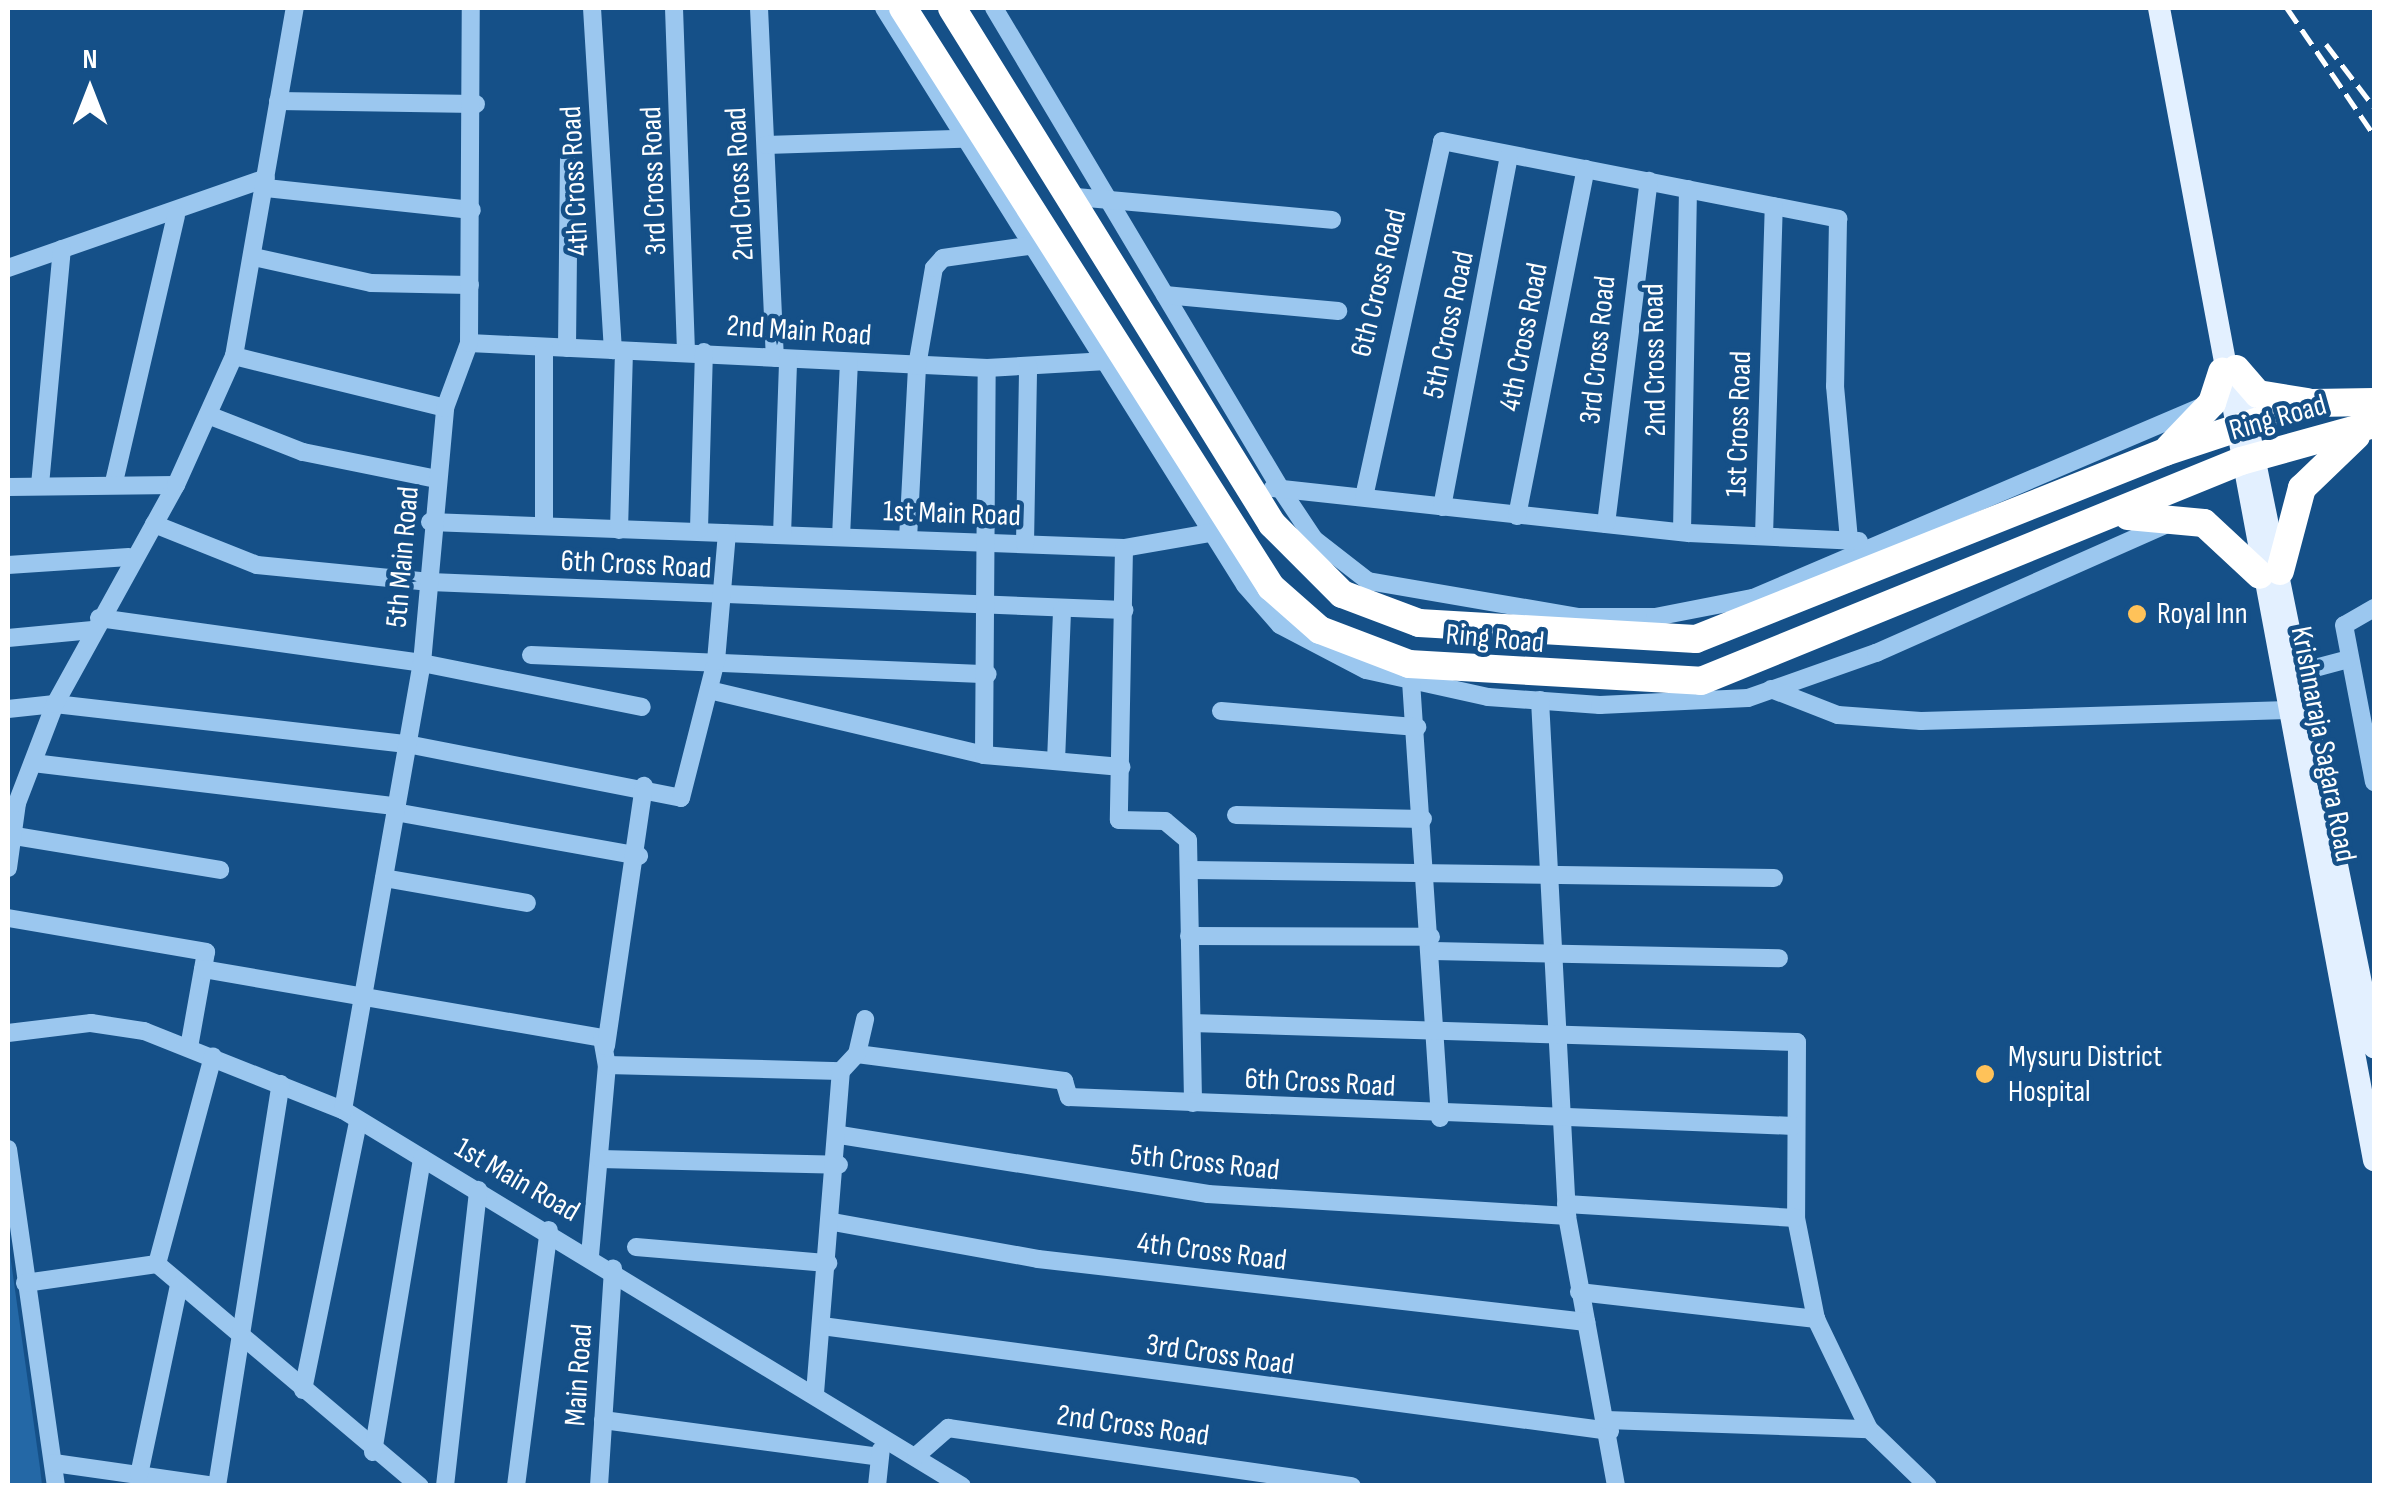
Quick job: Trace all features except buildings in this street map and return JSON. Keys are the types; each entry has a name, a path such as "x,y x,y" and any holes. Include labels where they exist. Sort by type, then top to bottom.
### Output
{"highway":[{"name":"Ring Road","path":"903,8 1112,361 1175,442 1220,531 1271,588 1320,630 1409,664 1702,680 1852,623 2250,458 2373,417"},
{"name":"Ring Road","path":"952,8 1076,197 1214,425 1266,489 1272,524 1342,594 1419,623 1696,639 1757,620 1944,534 2164,452 2313,402 2373,417"},
{"path":"2164,452 2212,402 2227,363 2258,394 2313,402"},
{"path":"2116,516 2180,519 2225,538 2270,573 2302,488 2373,417"},
{"path":"1175,442 1214,425"}],"main road":[{"path":"2159,8 2270,573"},
{"name":"Krishnaraja Sagara Road","path":"2270,573 2300,672 2296,711 2369,991 2374,1047"},
{"name":"Krishnaraja Sagara Road","path":"2270,573 2374,1160"}],"street":[{"path":"8,868 32,763 56,704 129,557 176,485 234,356 295,8"},
{"name":"5th Main Road","path":"303,1390 350,1115 362,1002 422,663 430,582 430,522 445,408 469,343 476,104 471,8"},
{"name":"4th Cross Road","path":"592,8 618,351 619,530"},
{"name":"3rd Cross Road","path":"674,8 695,352 699,529"},
{"name":"2nd Cross Road","path":"760,8 782,359 782,535"},
{"path":"884,8 1028,246 1112,361 1280,625 1316,650 1411,681 1540,700 1702,705 1771,690 2180,519"},
{"path":"994,8 1113,197 1266,489 1314,539 1368,581 1579,616 1655,617 1753,598 2212,402"},
{"path":"278,102 476,104"},
{"path":"766,145 962,138"},
{"name":"6th Cross Road","path":"1364,497 1442,141 1509,155"},
{"path":"1509,155 1838,219 1835,386 1849,539"},
{"name":"5th Cross Road","path":"1442,506 1509,155"},
{"path":"567,348 569,157"},
{"name":"4th Cross Road","path":"1517,516 1586,169"},
{"name":"3rd Cross Road","path":"1606,524 1648,181"},
{"path":"8,268 176,216 266,183 472,210"},
{"name":"2nd Cross Road","path":"1682,532 1688,189"},
{"path":"1076,197 1113,197 1332,220"},
{"name":"1st Cross Road","path":"1764,536 1774,206"},
{"path":"114,482 176,216"},
{"path":"908,539 917,366 930,278 943,258 1028,246"},
{"path":"40,485 62,249"},
{"path":"254,257 371,283 470,285"},
{"path":"1165,296 1338,311"},
{"name":"2nd Main Road","path":"469,343 987,368 1112,361"},
{"path":"544,347 544,526"},
{"path":"234,356 445,408"},
{"path":"840,537 849,362"},
{"path":"1025,544 1028,366"},
{"path":"984,755 989,608 987,368"},
{"path":"208,415 302,452 437,479"},
{"path":"8,487 114,482 176,485"},
{"path":"1266,489 1682,532 1886,544 1944,534"},
{"name":"1st Main Road","path":"430,522 619,530 699,529 1124,548 1220,531"},
{"name":"6th Cross Road","path":"154,524 258,565 430,582 989,608 1124,610"},
{"path":"8,709 56,704 407,744 644,786 682,798 716,661 727,533"},
{"path":"1124,548 1119,820 1178,826 1190,870 1193,1102"},
{"path":"8,565 129,557"},
{"path":"2374,608 2347,617 2349,659 2374,782"},
{"path":"1056,762 1062,610"},
{"path":"8,638 96,624 422,663 642,707"},
{"path":"531,655 988,674"},
{"path":"2300,672 2349,659"},
{"path":"1411,681 1432,944 1440,1118"},
{"path":"709,690 984,755 1121,767"},
{"path":"1771,690 1838,714 1921,722 2296,711"},
{"path":"1540,700 1567,1210 1616,1486"},
{"path":"1220,711 1417,727"},
{"path":"32,763 396,809 638,856"},
{"path":"590,1254 607,1056 638,856 644,786"},
{"path":"1236,815 1422,819"},
{"path":"15,836 220,870"},
{"path":"1190,870 1425,868 1774,878"},
{"path":"384,878 527,903"},
{"path":"8,918 206,952 190,1047"},
{"path":"1189,936 1432,944 1554,954 1779,958"},
{"path":"203,970 362,1002 576,1028 607,1056 840,1070 857,1054 865,1019"},
{"name":"1st Main Road","path":"8,1033 90,1023 190,1047 350,1115 590,1254 962,1486"},
{"path":"1192,1023 1797,1042 1793,1126 1796,1218 1816,1319 1869,1429 1928,1486"},
{"name":"6th Cross Road","path":"857,1054 1064,1081 1069,1097 1440,1118 1565,1117 1793,1126"},
{"path":"157,1264 213,1056"},
{"path":"815,1393 839,1166 840,1070"},
{"path":"54,1463 216,1486 282,1084"},
{"name":"5th Cross Road","path":"840,1135 1208,1194 1796,1218"},
{"path":"8,1149 56,1486"},
{"path":"372,1452 422,1158"},
{"path":"600,1159 839,1166"},
{"path":"445,1486 478,1190"},
{"name":"4th Cross Road","path":"833,1222 1038,1259 1586,1322"},
{"path":"516,1486 549,1230"},
{"path":"636,1247 828,1263"},
{"path":"26,1282 157,1264"},
{"path":"157,1264 372,1452 420,1486"},
{"name":"Main Road","path":"599,1486 613,1268"},
{"path":"139,1475 179,1284"},
{"path":"1580,1292 1816,1319"},
{"name":"3rd Cross Road","path":"822,1326 1608,1426 1869,1429"},
{"path":"603,1420 880,1457"},
{"name":"2nd Cross Road","path":"916,1456 948,1428 1352,1486"},
{"path":"877,1486 882,1434"}],"shaded area":[{"path":"8,1240 40,1468 42,1485 8,1485"}],"railway":[{"path":"2287,8 2374,135"},
{"path":"2326,44 2374,107"}],"place":[{"name":"Royal Inn","path":"2137,614"},
{"name":"Mysuru District Hospital","path":"1985,1074"}]}
